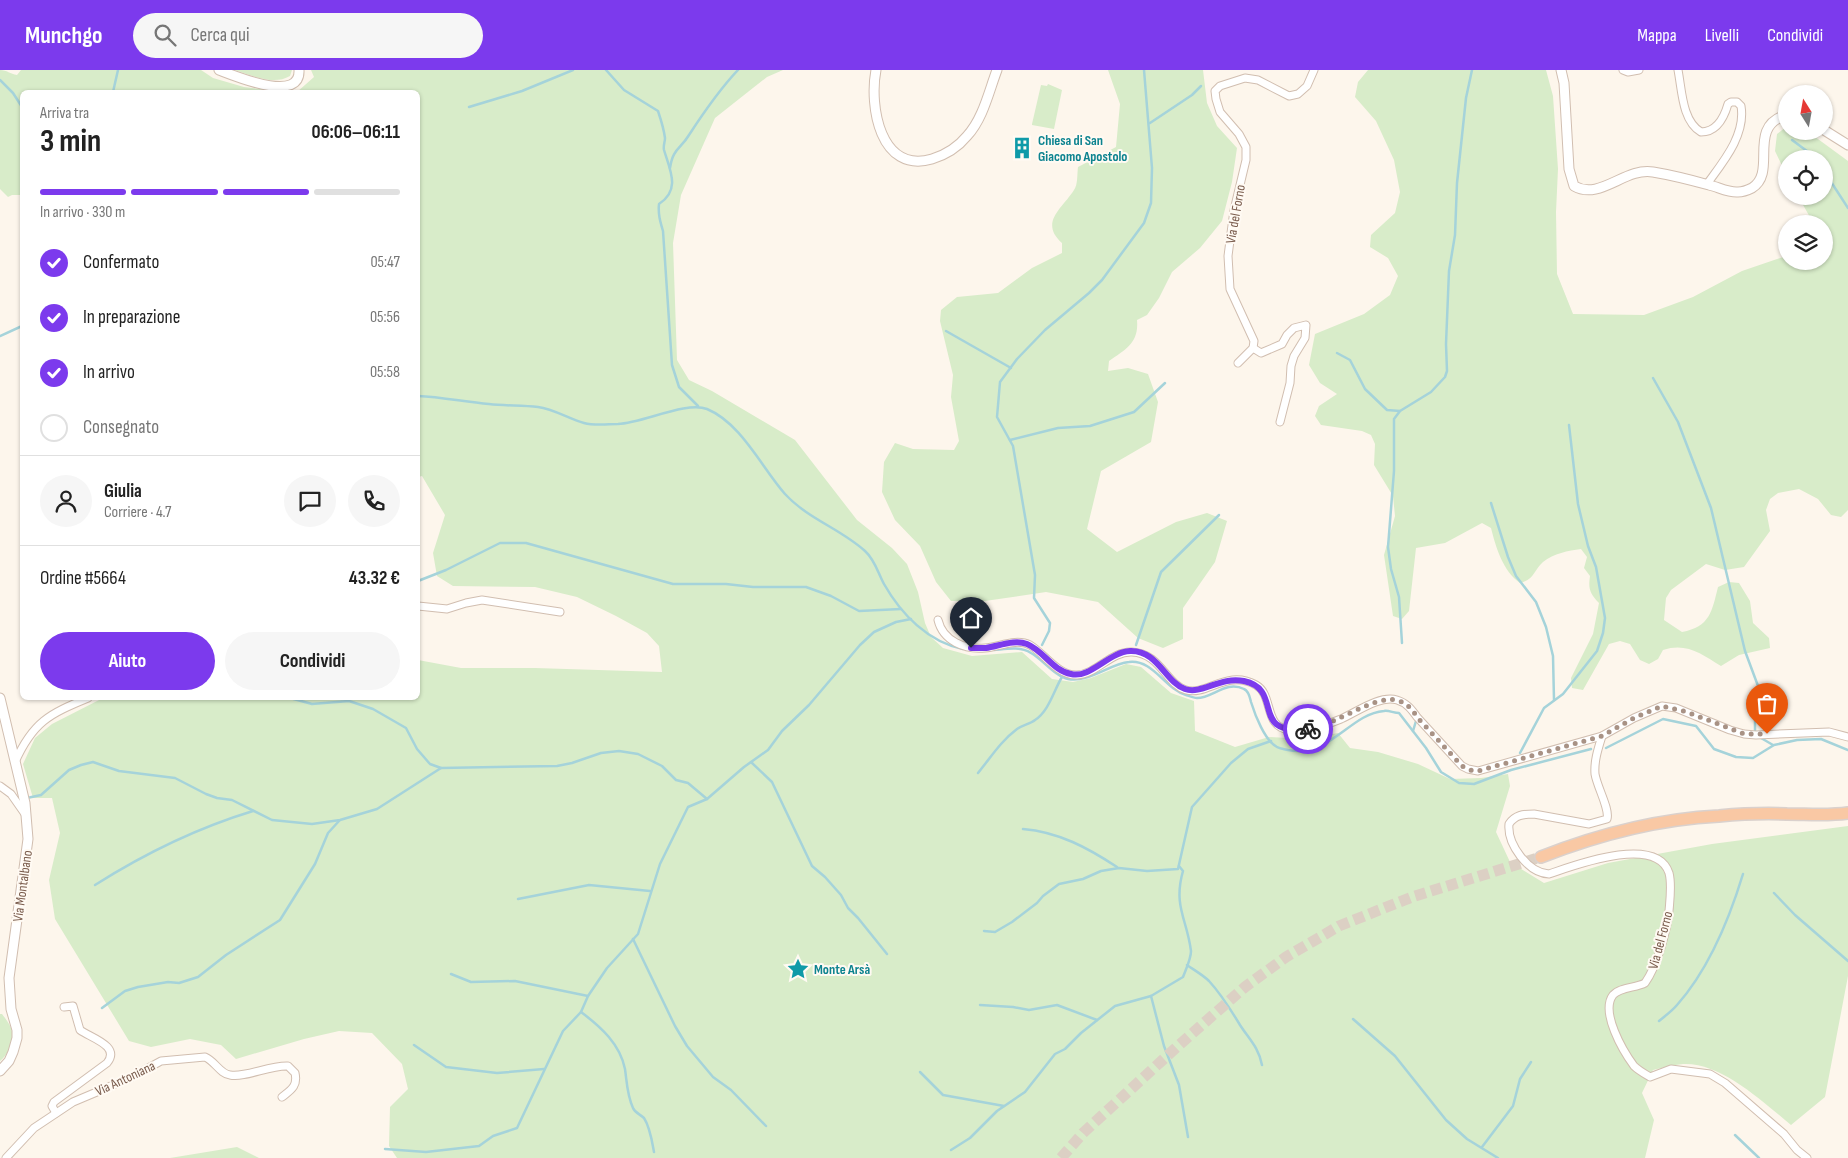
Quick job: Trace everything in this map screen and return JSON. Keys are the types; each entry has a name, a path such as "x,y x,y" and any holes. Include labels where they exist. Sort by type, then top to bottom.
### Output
{"highway":[{"path":"1541,857 1592,839 1660,823 1717,816 1770,814 1835,815 1848,813"}],"street":[{"path":"219,70 268,86 279,87 290,86 294,83 298,79 299,70"},
{"path":"876,70 874,80 876,114 883,136 894,152 910,161 918,161 941,156 967,136 978,119 997,70"},
{"name":"Via del Forno","path":"1253,348 1254,341 1249,328 1230,289 1228,256 1234,210 1246,160 1246,147 1239,134 1220,112 1215,90 1220,86 1245,78 1258,80 1289,96 1298,94 1307,86 1314,70"},
{"path":"1561,70 1564,83 1570,178 1574,186 1580,189 1598,189 1632,173 1641,171 1707,184 1736,193 1754,187 1763,174 1764,140 1767,131 1778,118"},
{"path":"1623,70 1628,72 1639,70"},
{"path":"1678,70 1688,114 1692,124 1701,132 1712,130 1719,125 1728,104 1731,102 1737,102 1740,106 1741,119 1738,134 1732,148 1707,184"},
{"path":"1833,136 1848,145"},
{"path":"1238,363 1253,348 1261,353 1282,344 1294,328 1306,325 1305,338 1294,356 1291,366 1290,383 1280,422"},
{"path":"420,606 447,609 466,602 482,600 560,612"},
{"path":"938,620 944,633 958,644 971,648 985,648 1018,642 1025,643 1037,650 1059,669 1071,675 1082,674 1114,656 1129,651 1138,652 1152,659 1180,687 1187,690 1199,690 1228,680 1255,684 1261,689 1275,723 1280,728 1290,730 1312,728 1340,719 1375,702 1391,699 1398,700 1412,709 1417,717 1462,766 1473,771 1602,736 1634,718 1662,706 1687,712 1744,734 1829,732 1848,738"},
{"name":"Via Montalbano","path":"0,698 28,819 28,840 10,978 11,1009 17,1030 17,1038 9,1061 0,1071"},
{"path":"15,762 23,744 36,726 57,711 83,700"},
{"name":"Via del Forno","path":"1602,736 1595,759 1595,775 1608,814 1606,819 1589,824 1525,814 1517,816 1509,824 1510,839 1518,854 1542,874 1549,874 1600,858 1625,855 1649,856 1663,865 1668,872 1670,896 1668,918 1656,959 1646,983 1618,992 1612,998 1608,1012 1619,1040 1635,1068 1650,1077 1671,1069 1710,1074 1725,1084 1784,1134 1797,1150 1807,1158"},
{"path":"0,786 11,794 28,819"},
{"path":"56,1113 52,1106 54,1102 107,1063 112,1054 106,1045 80,1030 73,1006 64,1007"},
{"name":"Via Antoniana","path":"6,1158 34,1128 73,1102 130,1078 161,1061 205,1057 212,1060 222,1072 230,1076 279,1065 288,1066 295,1073 296,1084 282,1097"}],"green space":[{"path":"0,70 17,75 21,70 201,70 213,78 244,87 266,90 20,90 20,195 8,197 0,189"},
{"path":"234,70 292,70 290,76 283,79 270,80"},
{"path":"311,70 783,70 767,77 715,118 681,195 673,243 677,360 689,380 712,391 795,440 857,520 892,548 907,564 918,592 925,623 931,637 943,648 972,656 1022,652 1052,679 1073,682 1091,678 1126,664 1141,667 1171,693 1194,701 1195,731 1235,747 1269,737 1306,739 1338,733 1350,748 1378,752 1418,764 1450,779 1481,778 1508,774 1510,786 1496,832 1510,862 1544,883 1608,863 1712,844 1848,826 1848,976 1825,1097 1791,1125 1741,1085 1712,1069 1683,1064 1653,1070 1642,1093 1654,1120 1645,1158 397,1158 389,1146 390,1107 408,1089 402,1064 372,1033 339,1031 236,1059 221,1045 190,1039 151,1047 129,1041 55,919 49,880 60,833 52,798 33,798 23,764 35,738 52,724 99,700 420,700 420,660 461,668 662,672 659,646 647,633 577,597 535,587 453,586 437,576 433,553 445,515 422,476 420,476 420,90 299,90 314,77"},
{"path":"1108,70 1203,70 1207,103 1217,126 1237,148 1232,182 1222,221 1200,248 1172,272 1159,298 1147,315 1137,320 1134,340 1126,349 1109,361 1108,371 1128,368 1148,374 1158,402 1151,442 1101,471 1087,529 1117,552 1176,522 1207,513 1227,521 1215,562 1183,608 1183,639 1163,648 1138,638 1098,602 1046,592 985,601 951,601 936,582 920,546 895,520 882,492 884,462 895,443 913,449 954,450 959,441 951,397 953,375 940,321 941,310 957,297 998,293 1032,268 1062,253 1062,243 1052,229 1053,222 1055,216 1075,188 1078,167 1116,147 1120,104"},
{"path":"1368,70 1546,70 1553,96 1558,169 1556,212 1557,274 1573,314 1644,315 1693,297 1742,271 1778,259 1778,270 1833,270 1833,215 1809,215 1803,205 1833,205 1833,150 1848,161 1848,510 1841,517 1831,515 1818,499 1799,489 1778,493 1770,499 1766,510 1770,531 1744,567 1725,570 1706,564 1671,590 1666,598 1664,620 1682,632 1699,626 1708,617 1718,587 1729,582 1739,583 1750,601 1753,623 1769,638 1770,648 1739,655 1721,666 1694,650 1679,647 1671,648 1663,650 1658,659 1649,664 1640,660 1630,644 1620,641 1609,644 1583,690 1572,688 1571,678 1593,634 1599,603 1590,591 1590,576 1584,568 1587,557 1581,549 1556,554 1543,562 1529,579 1520,583 1505,566 1491,528 1482,523 1445,543 1416,548 1409,611 1402,619 1393,616 1384,555 1395,516 1393,496 1374,465 1375,444 1371,435 1362,431 1321,425 1315,416 1319,406 1337,394 1320,383 1309,365 1315,334 1364,314 1390,295 1398,276 1388,258 1370,247 1371,235 1395,213 1400,192 1394,160 1376,121 1355,97 1358,82"},
{"path":"1048,84 1062,90 1054,129 1032,125 1041,85 1047,86"},
{"path":"1778,133 1778,140 1819,140 1833,150 1778,150 1778,157 1775,151"},
{"path":"0,1014 2,1014 11,1028 12,1041 0,1061"},
{"path":"237,1147 259,1158 170,1158"}],"waterway":[{"path":"113,90 118,70"},
{"path":"469,107 522,91 573,70"},
{"path":"606,70 624,90 658,111 662,125 665,138 664,150 672,179 670,192 659,204 659,218 663,231 672,365 679,387 698,406"},
{"path":"670,168 675,153 718,93 738,70"},
{"path":"1042,645 1049,631 1050,623 1034,598 1035,575 1013,446 997,417 1000,382 1017,359 1045,330 1102,280 1144,223 1151,203 1152,168 1144,70"},
{"path":"1402,643 1399,597 1391,569 1388,547 1394,471 1394,419 1400,411 1431,392 1445,377 1447,371 1446,344 1449,271 1455,235 1457,183 1466,98 1472,70"},
{"path":"0,80 13,93 20,104"},
{"path":"1150,123 1192,95 1201,86"},
{"path":"1792,140 1806,150"},
{"path":"1833,185 1848,208"},
{"path":"0,336 20,327"},
{"path":"946,331 1011,368"},
{"path":"1337,353 1350,360 1365,389 1387,410 1400,411"},
{"path":"1653,378 1678,422 1711,508 1745,651 1761,694 1755,712 1755,732"},
{"path":"1010,440 1058,428 1090,426 1134,412 1165,383"},
{"path":"420,396 495,405 538,407 584,423 597,425 628,423 688,408 698,407 707,409 719,416 741,435 776,483 794,503 846,536 865,551 874,562 891,595 907,616 938,640 963,649"},
{"path":"1520,753 1544,708 1563,694 1597,651 1603,633 1605,618 1596,567 1588,546 1578,504 1569,425"},
{"path":"1491,503 1516,576 1536,602 1546,627 1553,656 1554,700"},
{"path":"1136,645 1161,572 1219,515"},
{"path":"420,580 446,570 500,543 526,543 673,584 806,587 831,596 859,611 901,609"},
{"path":"385,1149 426,1152 479,1146 493,1136 517,1128 563,1031 581,1012 588,996 607,968 638,934 660,864 688,807 707,799 744,767 768,750 782,731 809,705 860,645 874,632 896,622 911,619"},
{"path":"994,650 1022,649 1035,656 1063,678 1068,679 1076,680 1091,676 1121,663 1137,662 1145,665 1179,692 1193,697 1203,697 1231,687 1244,689 1248,693 1258,720 1268,739 1277,747 1288,750 1303,751 1316,748 1328,742 1360,719 1372,714 1386,711 1399,713 1426,748 1441,772 1459,783 1474,784 1511,770 1591,749"},
{"path":"978,773 1011,734 1040,716 1048,706 1062,677"},
{"path":"297,700 312,704 349,701 373,709 406,728 417,749 430,764 441,768 557,766 601,753 619,751 638,754 662,766 676,780 688,783 707,799"},
{"path":"1606,748 1663,719 1696,726 1714,749 1736,757 1753,758 1774,745 1797,740 1821,739 1848,750"},
{"path":"1413,731 1416,721"},
{"path":"1761,738 1773,745"},
{"path":"984,931 995,932 1012,922 1059,884 1083,879 1101,871 1119,868 1147,871 1178,869 1192,807 1231,763 1248,749 1271,741"},
{"path":"27,798 41,795 69,770 93,762 119,771 175,778 206,794 232,800 272,820 312,824 340,820 377,809 441,768"},
{"path":"751,762 772,782 812,866 841,895 848,908 887,954"},
{"path":"95,885 171,843 212,825 253,811"},
{"path":"102,1008 125,991 168,982 179,983 198,977 226,955 280,920 315,864 328,833 339,821"},
{"path":"1023,829 1061,837 1095,853 1117,867"},
{"path":"951,1150 970,1138 997,1111 1025,1092 1055,1054 1065,1049 1081,1033 1115,1006 1151,996 1183,977 1191,951 1180,903 1180,883 1183,871 1179,866"},
{"path":"1659,1021 1675,1007 1699,976 1717,943 1743,874"},
{"path":"518,899 589,885 650,891"},
{"path":"1774,893 1795,915 1848,961"},
{"path":"633,939 675,1026 687,1046 713,1077 731,1090 766,1126"},
{"path":"1187,965 1207,979 1218,991 1256,1049 1262,1065"},
{"path":"451,974 471,982 515,981 588,996"},
{"path":"1151,996 1164,1046 1179,1085 1188,1137"},
{"path":"980,1005 1029,1010 1057,1005 1097,1020"},
{"path":"581,1012 609,1037 619,1052 625,1069 631,1103 635,1111 646,1122 654,1152"},
{"path":"1353,1019 1395,1056 1446,1120 1467,1139 1498,1158"},
{"path":"414,1045 446,1067 497,1073 544,1069"},
{"path":"1482,1147 1513,1106 1520,1079 1531,1062"},
{"path":"920,1072 943,1095 1004,1106"},
{"path":"1735,1135 1759,1158"}],"tunnel":[{"path":"1061,1158 1083,1133 1179,1045 1245,987 1286,957 1339,926 1412,897 1541,857"}],"way so far":[{"path":"1308,729 1340,719 1375,702 1391,699 1398,700 1412,709 1417,717 1462,766 1473,771 1602,736 1648,711 1662,706 1676,708 1744,734 1767,734"}],"place":[{"name":"Chiesa di San Giacomo Apostolo","path":"1022,148"},
{"name":"Monte Arsà","path":"798,969"}],"route":[{"path":"971,648 985,648 1018,642 1025,643 1037,650 1059,669 1071,675 1082,674 1114,656 1129,651 1138,652 1152,659 1180,687 1187,690 1195,691 1228,680 1255,684 1261,689 1271,716 1280,728 1290,730 1308,729"}]}
